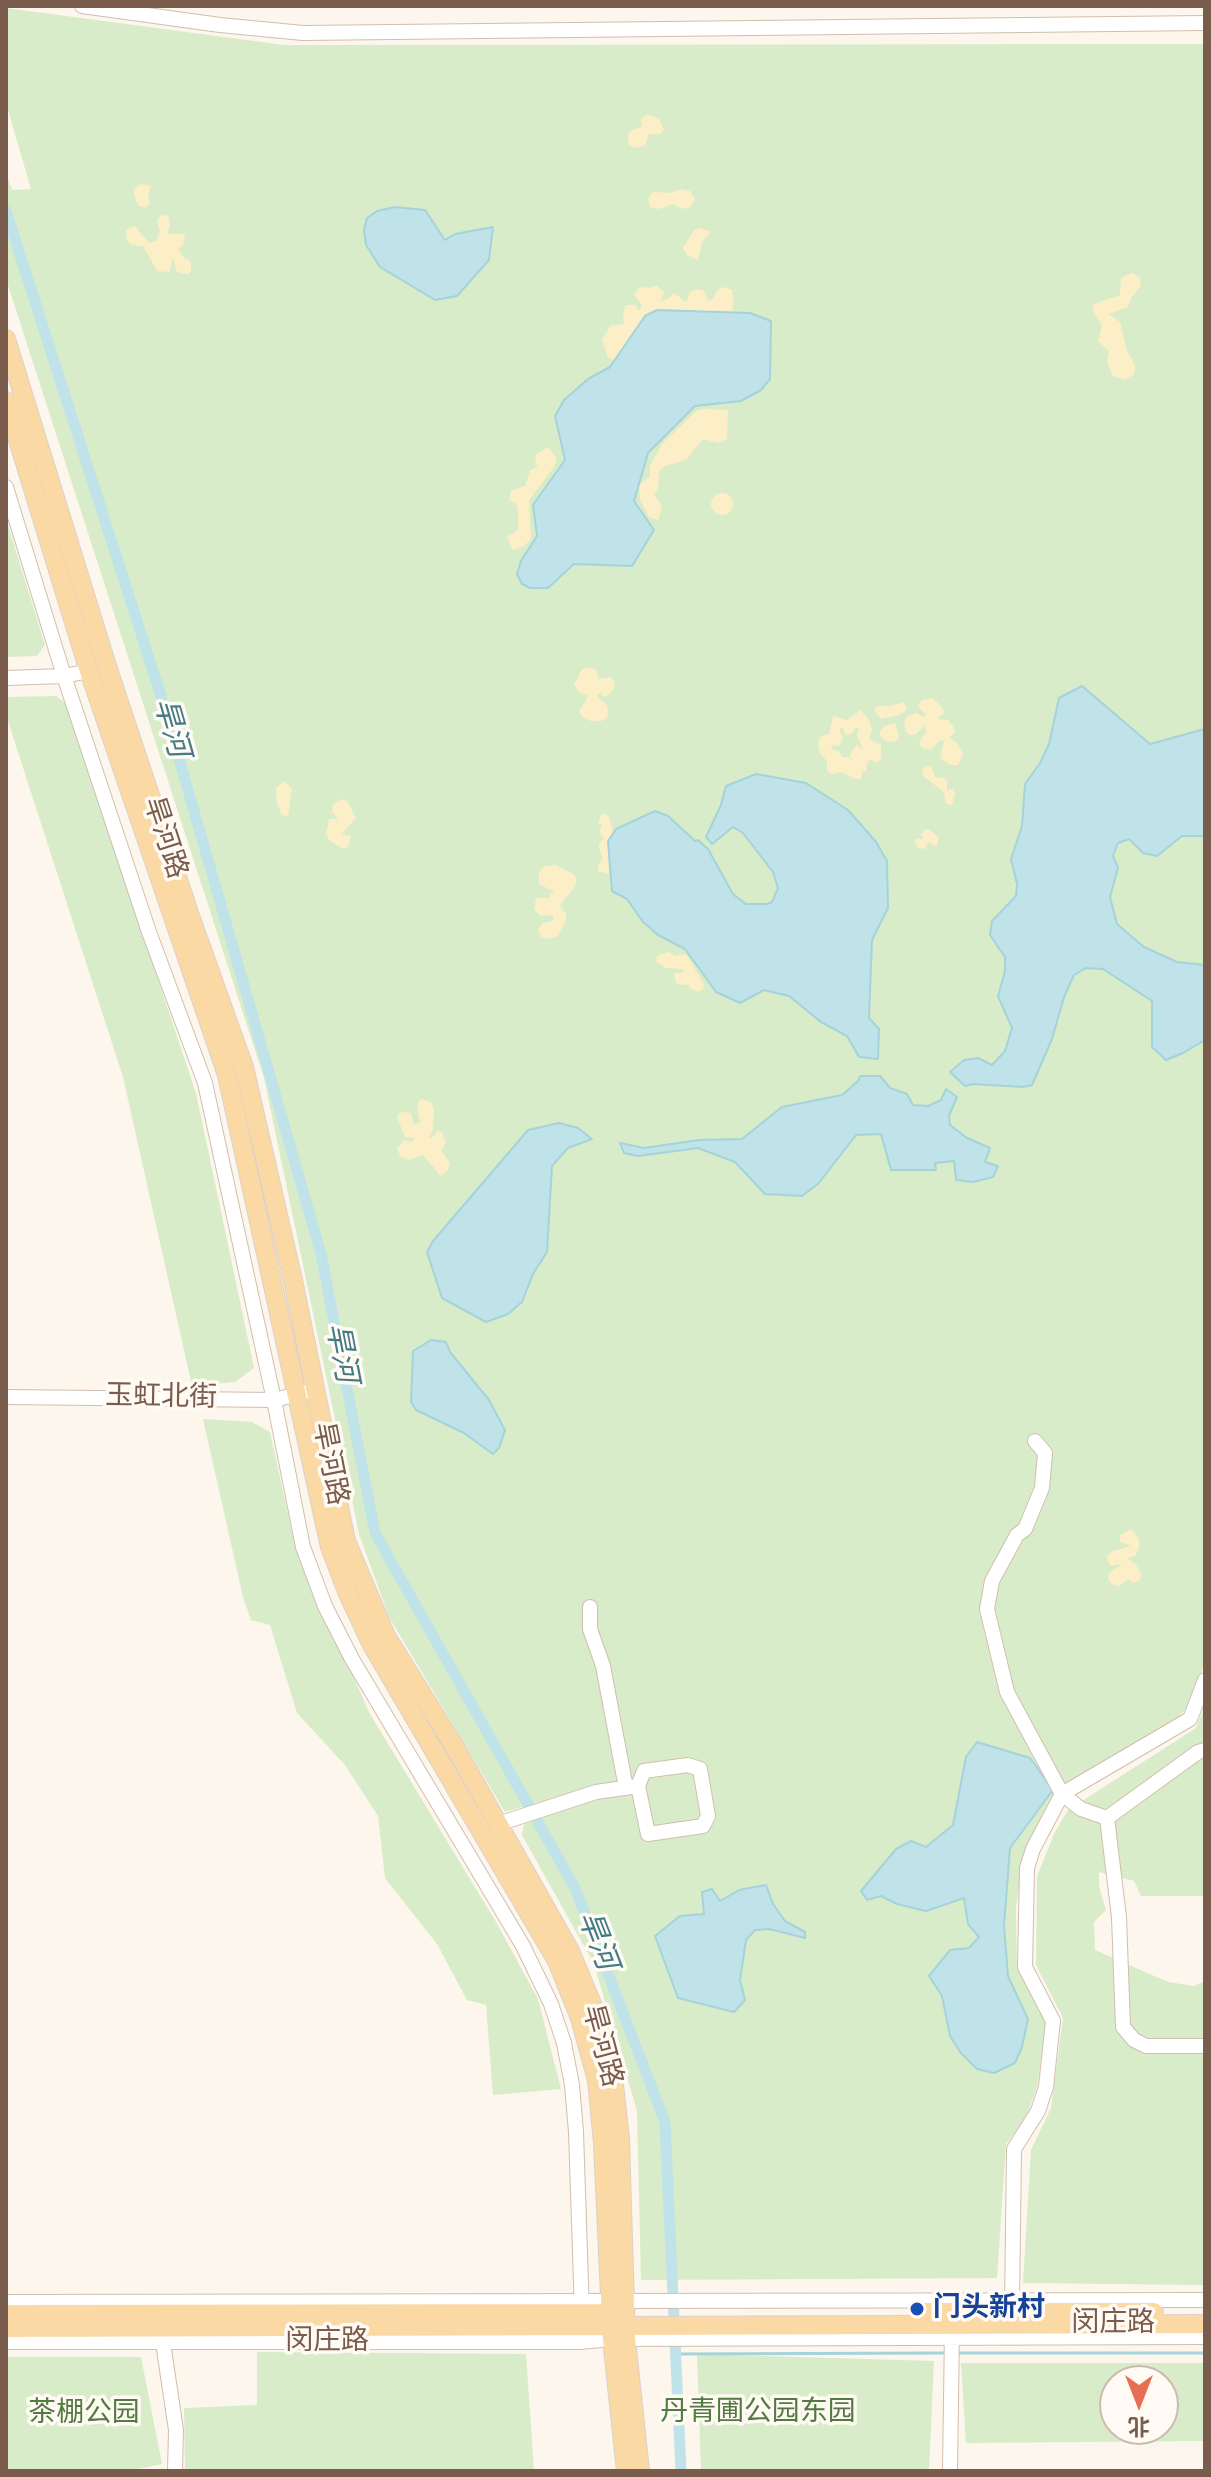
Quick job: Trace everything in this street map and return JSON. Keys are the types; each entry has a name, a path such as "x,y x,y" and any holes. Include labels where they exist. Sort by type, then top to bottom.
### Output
{"main road":[{"name":"旱河路","path":"6,339 71,581 89,671 125,751 244,1067 315,1390 332,1519 386,1636 504,1822 570,1951 595,2011 613,2076 620,2139 618,2319 640,2471"},
{"name":"旱河路","path":"6,401 71,581 227,1075 248,1161 296,1395 332,1519 348,1594 372,1645 557,1961 580,2018 597,2080 618,2319 626,2471"},
{"name":"闵庄路","path":"6,2328 162,2335 1012,2306 1205,2312"},
{"name":"闵庄路","path":"6,2314 582,2307 618,2319"},
{"name":"闵庄路","path":"685,2319 952,2342 1205,2324"}],"street":[{"path":"82,6 303,33 1205,23"},
{"name":"旱河路","path":"6,487 64,676 149,932 205,1083 303,1547 325,1606 352,1659 523,1946 551,2004 564,2043 576,2132 582,2307"},
{"path":"6,678 64,676 89,671"},
{"name":"玉虹北街","path":"6,1397 274,1400 315,1390"},
{"path":"1035,1441 1045,1453 1042,1488 1025,1529 1017,1535 992,1581 987,1609 1007,1692 1062,1794 1081,1809 1107,1818"},
{"path":"504,1822 596,1792 632,1787 644,1771 688,1765 700,1769 708,1816 703,1826 648,1834 632,1787 603,1666 590,1629 590,1607"},
{"path":"950,2471 952,2342 1012,2306 1014,2149 1038,2111 1046,2087 1053,2021 1025,1967 1027,1868 1033,1849 1062,1794 1190,1719 1205,1680"},
{"path":"1107,1818 1205,1750"},
{"path":"1107,1818 1119,1917 1123,2027 1134,2040 1146,2046 1205,2046"},
{"name":"闵庄路","path":"1012,2306 1205,2300"},
{"name":"闵庄路","path":"6,2302 582,2307"},
{"name":"闵庄路","path":"6,2342 162,2335 425,2342 580,2342 618,2319"},
{"path":"648,2319 685,2319"},
{"path":"398,2327 425,2342"},
{"path":"162,2335 176,2430 175,2471"},
{"name":"闵庄路","path":"952,2342 1205,2337"}],"green space":[{"path":"6,8 284,45 1205,44 1205,1663 1188,1707 1176,1719 1055,1792 1025,1851 1016,1906 1017,1969 1046,2022 1037,2087 1026,2118 1006,2144 997,2278 641,2280 637,2111 594,1964 522,1835 524,1824 554,1813 547,1800 505,1812 389,1617 359,1534 264,1078 6,279 6,173 12,190 31,189 6,103"},
{"path":"6,519 45,645 37,656 6,657"},
{"path":"56,696 66,703 196,1093 254,1368 235,1382 192,1386 123,1077 6,715 6,697"},
{"path":"203,1419 252,1422 270,1432 295,1546 370,1714 496,1922 538,1999 561,2089 493,2095 486,2005 467,2000 437,1944 385,1878 378,1816 345,1765 297,1713 270,1625 251,1620 243,1597"},
{"path":"1205,1705 1205,1896 1141,1896 1134,1881 1099,1872 1099,1886 1106,1910 1094,1922 1095,1950 1168,1982 1194,1986 1205,1981 1205,2285 1023,2283 1031,2150 1051,2108 1063,2018 1036,1965 1037,1876 1055,1832 1068,1810 1196,1728"},
{"path":"257,2352 526,2354 534,2471 185,2471 184,2408 257,2405"},
{"name":"丹青圃公园东园","path":"697,2354 934,2361 929,2471 701,2471"},
{"name":"茶棚公园","path":"6,2357 141,2357 162,2464 129,2471 6,2471"},
{"path":"961,2363 1205,2363 1205,2441 1179,2441 1179,2365 1099,2365 1099,2442 966,2443"}],"sand":[{"path":"648,115 659,119 664,129 660,134 649,134 645,146 633,148 628,144 629,132 642,126 641,118"},
{"path":"141,184 151,186 148,195 150,203 145,208 138,205 134,195 134,189"},
{"path":"681,189 690,191 695,199 690,207 682,209 673,204 658,209 650,207 648,199 653,192 671,193"},
{"path":"168,215 170,226 167,234 185,234 183,245 178,249 184,258 191,261 188,274 177,272 173,258 169,272 157,271 143,246 127,241 126,230 135,226 149,243 156,241 160,231 157,221 160,216"},
{"path":"701,228 711,232 702,242 698,260 687,255 683,248 694,230"},
{"path":"1132,273 1140,278 1141,286 1128,307 1109,314 1120,322 1127,351 1135,365 1134,374 1125,380 1113,376 1107,362 1109,351 1098,341 1102,326 1092,309 1094,304 1120,295 1121,278"},
{"path":"657,285 664,293 660,301 674,293 686,302 690,292 703,290 709,301 717,290 724,287 732,290 732,312 657,310 645,316 615,360 608,358 602,340 610,326 624,324 626,305 635,305 639,311 642,306 634,294 640,287"},
{"path":"728,410 727,439 718,443 703,439 686,460 659,471 658,489 654,495 662,505 661,512 658,520 649,517 640,499 639,484 650,477 650,466 662,444 696,411"},
{"path":"548,447 557,458 554,467 529,500 531,539 513,550 507,537 518,530 518,512 516,503 509,500 511,491 525,486 530,470 537,467 535,455"},
{"path":"722,493 730,496 733,504 730,512 722,515 714,512 711,504 714,496"},
{"path":"590,667 597,671 598,679 611,677 615,683 609,695 604,697 599,693 597,696 607,705 607,718 601,721 591,721 579,712 588,696 579,692 574,685 582,669"},
{"path":"932,698 944,713 937,719 948,720 953,726 955,733 949,737 963,753 958,765 950,765 940,758 944,741 940,740 931,750 922,748 919,742 927,731 924,726 916,734 906,732 904,723 907,716 916,713 924,717 926,714 918,707 922,700"},
{"path":"904,702 907,710 899,715 881,719 874,710 878,706"},
{"path":"861,710 872,730 869,739 881,745 881,758 876,763 870,759 861,779 827,771 827,761 820,753 818,743 821,736 829,734 833,716 847,720","holes":["842,727 845,735 852,734 856,727 859,729 857,735 863,750 857,744 850,755 851,761 849,757 842,757 831,745 839,746 843,738 839,728"]},
{"path":"895,723 899,737 896,742 886,741 880,736 880,731"},
{"path":"931,766 935,777 947,781 947,791 952,789 955,793 952,805 946,804 944,792 923,776 922,769"},
{"path":"285,781 292,789 288,816 282,815 277,804 276,788"},
{"path":"342,799 348,802 356,818 342,834 351,836 348,847 343,849 330,841 325,833 329,819 338,819 332,812 333,804"},
{"path":"602,814 609,815 613,834 608,842 609,874 598,871 603,858 599,848 599,843 604,839 599,832 602,825 598,823"},
{"path":"929,829 939,838 936,847 929,842 924,849 918,848 914,840 924,838 921,835"},
{"path":"556,865 577,879 560,906 566,914 566,921 558,936 550,939 541,937 538,929 543,923 553,921 553,915 540,916 534,909 536,898 550,898 550,893 555,892 539,884 539,873 544,866"},
{"path":"668,952 675,956 686,954 704,984 703,989 698,992 689,985 676,984 674,974 684,969 666,968 656,962 657,956"},
{"path":"421,1099 431,1102 434,1109 433,1130 429,1137 432,1138 437,1131 442,1132 446,1143 441,1150 450,1163 441,1176 423,1155 409,1160 401,1157 397,1149 404,1140 412,1142 414,1138 405,1137 397,1117 400,1112 411,1113 414,1125 420,1122 417,1105"},
{"path":"1131,1529 1139,1539 1139,1548 1135,1556 1127,1558 1135,1563 1141,1574 1140,1580 1133,1583 1128,1579 1119,1586 1113,1585 1108,1579 1109,1573 1123,1564 1110,1566 1107,1557 1112,1551 1131,1546 1120,1542 1120,1535"}],"water":[{"path":"395,207 425,210 445,240 455,234 493,227 489,260 457,296 435,300 380,267 366,245 364,230 367,218 377,211"},
{"path":"657,310 750,313 771,321 770,379 761,390 741,401 695,406 648,453 634,501 654,530 632,566 574,564 548,588 530,588 522,584 517,574 521,561 537,536 533,505 565,460 555,416 564,400 588,379 610,367 645,316"},
{"path":"1082,686 1150,744 1205,729 1205,836 1182,836 1157,856 1143,853 1129,839 1118,843 1113,856 1118,868 1110,897 1117,924 1144,947 1177,962 1205,965 1205,1040 1166,1060 1152,1047 1152,1001 1103,969 1086,968 1074,975 1032,1085 965,1086 950,1072 964,1060 978,1058 992,1065 1005,1051 1012,1028 998,996 1005,971 1005,957 990,935 992,921 1016,896 1017,884 1011,859 1022,826 1025,784 1049,744 1059,698"},
{"path":"756,774 806,783 848,810 876,842 887,861 888,908 872,940 869,1018 879,1029 878,1059 859,1057 847,1036 821,1022 789,996 764,990 740,1003 716,992 685,949 658,935 643,922 627,899 612,891 608,841 616,829 655,811 668,816 708,849 733,894 746,904 772,902 778,888 773,872 743,833 733,827 712,844 706,837 726,786"},
{"path":"860,1076 880,1076 890,1088 907,1094 913,1105 928,1106 941,1100 946,1089 957,1097 949,1116 950,1125 967,1138 990,1148 985,1162 998,1166 993,1177 973,1182 956,1180 954,1161 935,1163 936,1170 891,1170 881,1134 856,1135 818,1184 802,1196 765,1194 735,1162 698,1148 638,1156 624,1153 620,1143 644,1148 699,1140 742,1139 782,1107 842,1095"},
{"path":"559,1123 578,1128 592,1139 568,1148 552,1166 547,1252 533,1274 522,1302 508,1314 486,1322 442,1298 427,1252 528,1130"},
{"path":"431,1340 446,1342 450,1352 489,1400 505,1430 499,1448 493,1454 464,1433 416,1410 411,1402 413,1351"},
{"path":"977,1742 1030,1758 1053,1790 1010,1848 1004,1926 1008,1976 1028,2019 1015,2063 994,2073 977,2069 961,2053 950,2036 942,1996 929,1976 950,1950 969,1948 979,1937 968,1924 964,1898 926,1911 897,1904 881,1896 867,1900 861,1891 896,1849 911,1841 926,1847 953,1825 966,1757"},
{"path":"766,1885 773,1904 785,1921 805,1932 805,1938 769,1929 755,1930 746,1940 740,1980 745,2000 734,2012 678,1998 655,1936 680,1916 704,1914 702,1892 712,1889 720,1901 739,1890"}],"waterway":[{"name":"旱河","path":"6,211 161,696 321,1254 375,1533 575,1888 665,2122 681,2471"},
{"path":"675,2354 945,2353"},
{"path":"957,2353 1205,2353"}],"place":[{"name":"门头新村","path":"917,2309"}]}
